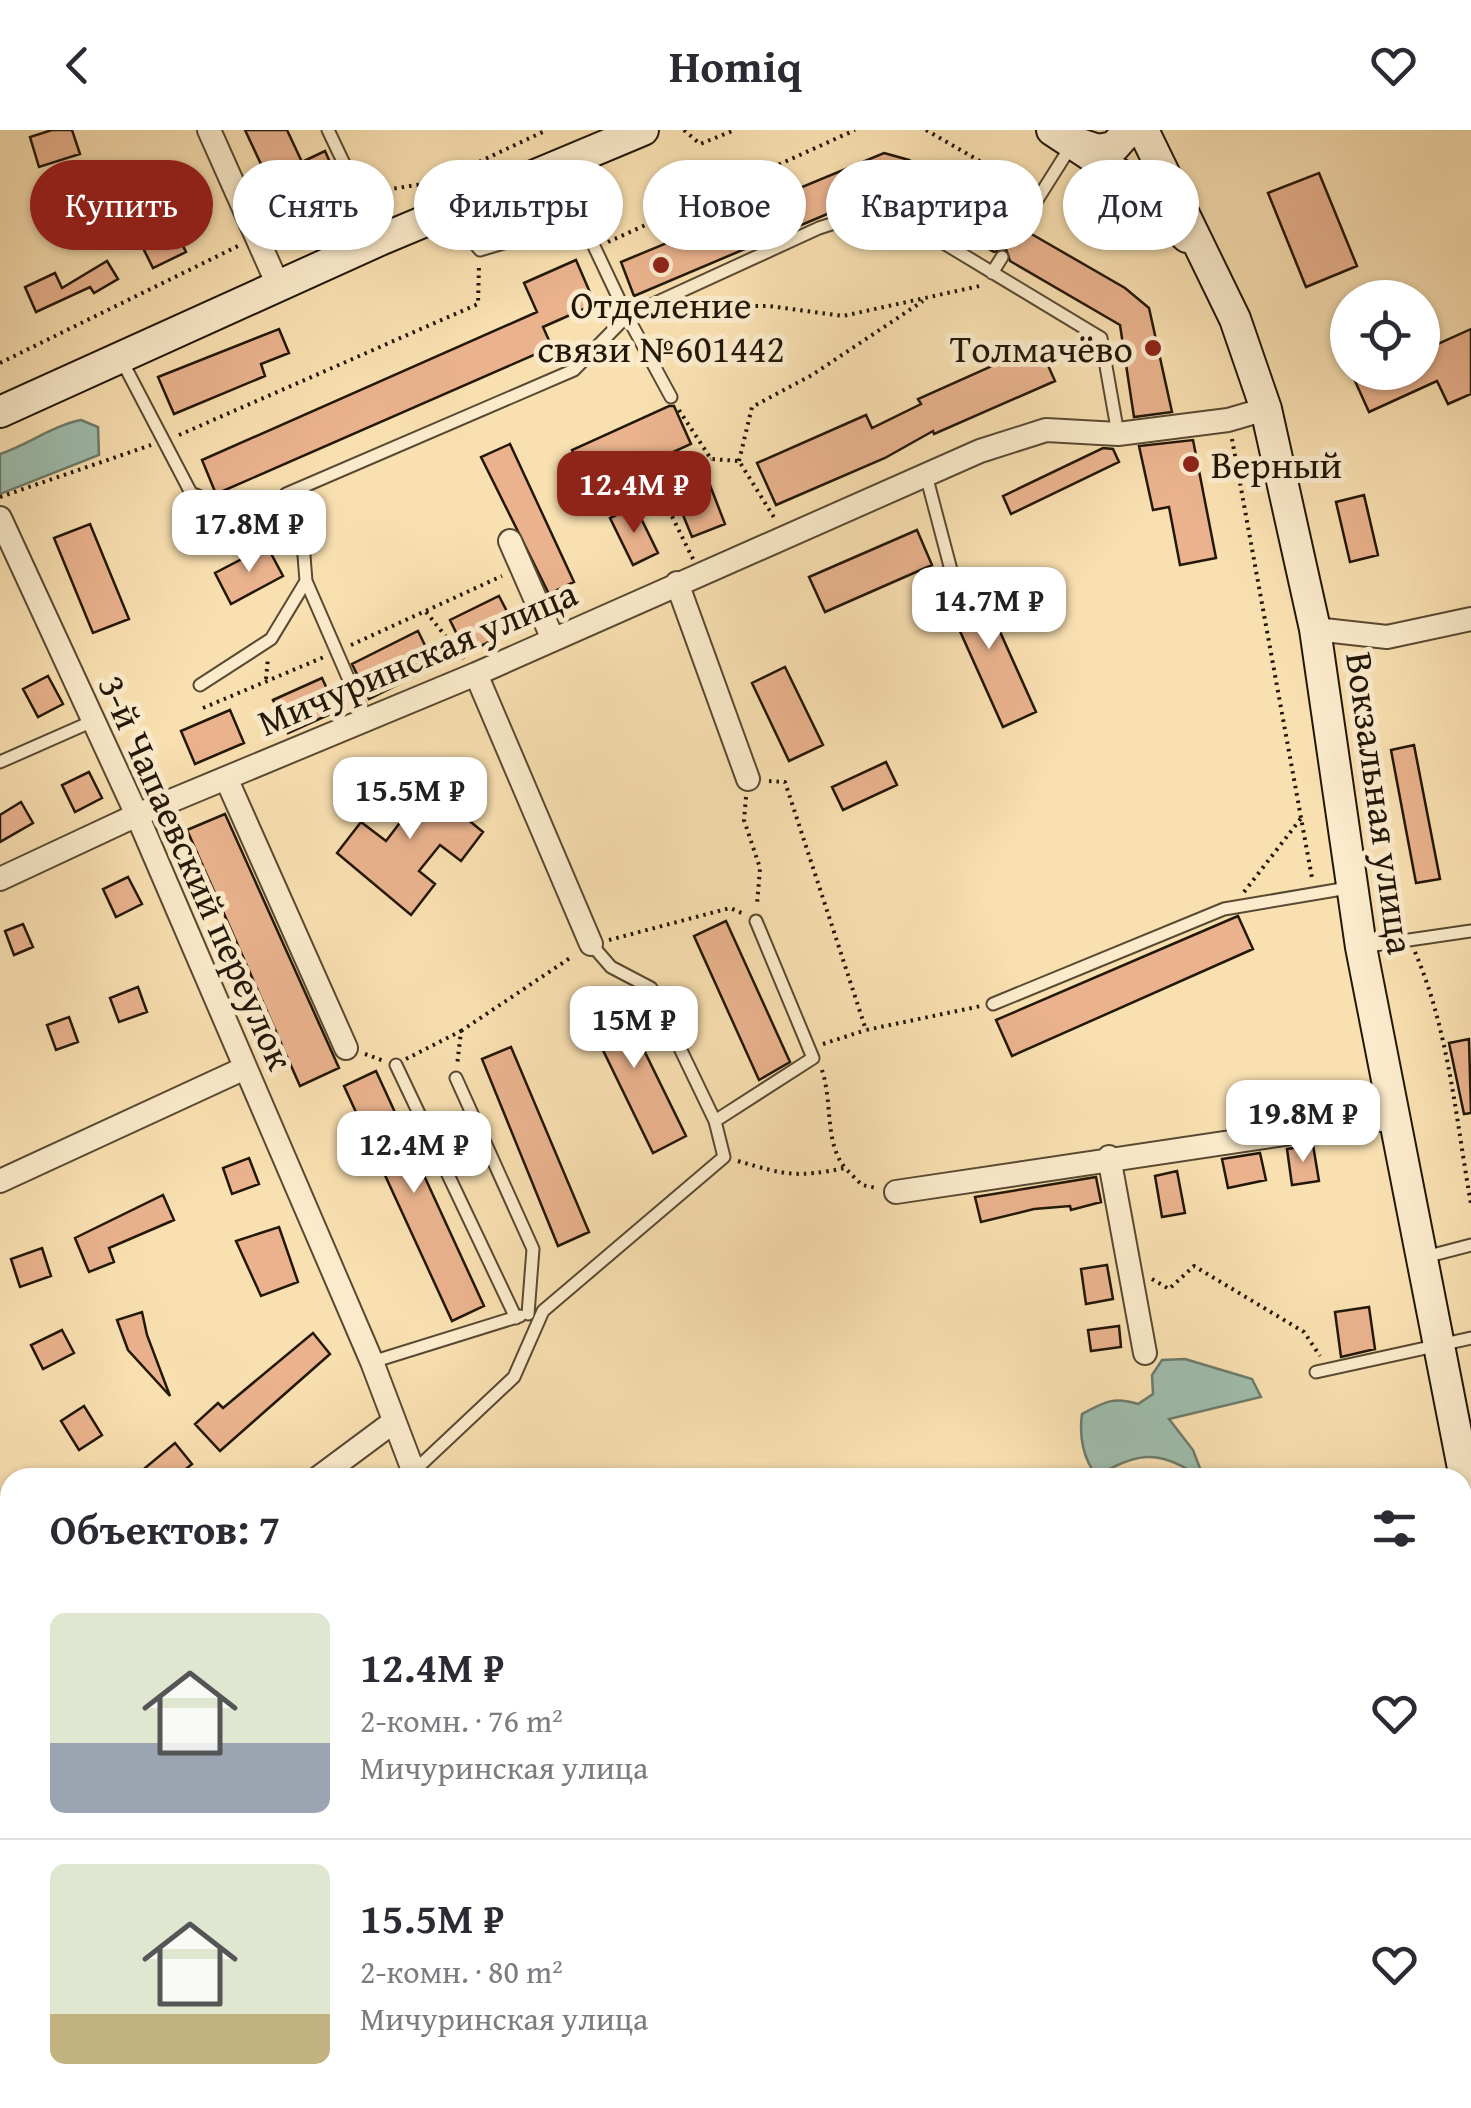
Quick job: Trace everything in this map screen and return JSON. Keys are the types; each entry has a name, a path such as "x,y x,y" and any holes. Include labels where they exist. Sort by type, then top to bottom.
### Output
{"main road":[{"path":"575,160 643,130"},
{"path":"1063,136 1098,150 1114,147 1129,130"},
{"name":"Вокзальная улица","path":"1144,130 1212,265 1266,409 1315,629 1361,948 1392,1118 1421,1258 1457,1342 1468,1468"},
{"path":"1063,136 1171,218 1212,265"},
{"path":"0,412 357,250"}],"street":[{"path":"209,130 233,186"},
{"path":"261,250 278,285"},
{"name":"Мичуринская улица","path":"0,880 137,815 476,674 926,475 1046,430 1118,434 1228,420 1266,409"},
{"name":"3-й Чапаевский переулок","path":"0,518 137,815 246,1068 372,1362 409,1468"},
{"path":"510,540 552,638"},
{"path":"677,583 748,779"},
{"path":"1315,629 1387,637 1468,624"},
{"path":"476,674 591,944"},
{"path":"226,778 346,1048"},
{"path":"0,1181 246,1068"},
{"path":"896,1192 1109,1157 1392,1118"},
{"path":"1109,1157 1145,1353"},
{"path":"332,1468 392,1424"}],"lane":[{"path":"328,130 342,160"},
{"path":"1043,188 1063,136"},
{"path":"281,507 286,494 574,370 627,316 819,228 884,207 1100,338 1118,434"},
{"path":"595,250 671,397"},
{"path":"992,273 1002,256"},
{"path":"120,358 190,493 244,516 281,507"},
{"path":"926,475 951,570"},
{"path":"281,507 303,543 306,580 366,719"},
{"path":"200,686 271,639 306,580"},
{"path":"0,762 93,720"},
{"path":"993,1004 1230,909 1352,887"},
{"path":"715,1121 809,1063 809,1048 756,920"},
{"path":"1361,948 1471,930"},
{"path":"420,1468 514,1377 543,1311 724,1157 715,1121 651,988 612,966 591,944"},
{"path":"396,1065 522,1316"},
{"path":"456,1078 533,1249 522,1316"},
{"path":"1421,1258 1471,1245"},
{"path":"372,1362 543,1311"},
{"path":"1316,1372 1457,1342"}],"path":[{"path":"394,188 436,182 547,130"},
{"path":"684,130 700,144 735,130"},
{"path":"926,130 978,160"},
{"path":"623,235 851,131"},
{"path":"0,363 233,249"},
{"path":"0,497 74,468 164,441 478,304 480,250"},
{"path":"651,306 769,306 842,316 984,285 992,273"},
{"path":"788,539 739,461 752,407 812,375 927,298"},
{"path":"671,397 710,459"},
{"path":"1228,420 1317,894"},
{"path":"697,567 660,492 710,459 739,461"},
{"path":"202,708 339,651 520,568"},
{"path":"426,612 476,674"},
{"path":"346,1048 396,1065 461,1032 591,944 730,908 756,920 760,868 744,820 748,779 785,782 866,1030"},
{"path":"1230,909 1296,830 1302,817"},
{"path":"1375,910 1394,921 1409,940 1429,986 1471,1204"},
{"path":"809,1048 866,1030 993,1004"},
{"path":"456,1078 461,1032"},
{"path":"809,1063 822,1070 827,1086 832,1150 862,1186 896,1192"},
{"path":"724,1157 771,1174 804,1176 845,1168"},
{"path":"1131,1267 1169,1288 1194,1266 1304,1332 1330,1370"}],"shaded area":[{"path":"81,420 98,427 99,455 0,494 0,454"},
{"path":"1185,1359 1252,1379 1261,1397 1169,1419 1193,1450 1200,1468 1144,1457 1112,1468 1092,1468 1083,1447 1082,1414 1109,1402 1138,1404 1153,1394 1152,1375 1162,1360"}],"building":[{"path":"52,130 72,130 80,154 61,160 37,160 30,137"},
{"path":"245,130 287,130 301,160 259,160"},
{"path":"325,151 329,160 306,160"},
{"path":"884,153 909,160 867,160"},
{"path":"1319,173 1357,266 1306,287 1268,193"},
{"path":"826,177 826,215 806,223 806,185"},
{"path":"1043,241 1125,288 1149,308 1172,412 1134,417 1120,325 1010,261 1006,250 1043,250"},
{"path":"144,250 185,250 186,252 153,268"},
{"path":"650,250 742,250 634,296 621,262"},
{"path":"576,260 595,304 543,327 552,347 216,494 202,460 537,312 524,283"},
{"path":"107,261 118,279 94,293 90,287 36,312 25,287 55,273 62,288"},
{"path":"279,329 289,353 261,364 265,376 174,414 158,377"},
{"path":"1471,329 1471,394 1448,404 1440,387 1440,343"},
{"path":"1039,345 1055,381 934,434 933,431 885,458 776,505 757,463 866,415 872,428 921,404 918,399"},
{"path":"1359,390 1417,390 1369,412"},
{"path":"674,406 691,444 590,490 572,450"},
{"path":"1193,440 1216,558 1180,565 1169,507 1153,510 1139,446"},
{"path":"510,444 574,582 549,594 481,457"},
{"path":"1103,448 1113,449 1119,462 1011,514 1003,496"},
{"path":"706,475 725,524 692,537 672,488"},
{"path":"1364,495 1378,555 1350,562 1336,502"},
{"path":"635,506 658,553 633,565 610,518"},
{"path":"90,524 129,619 93,633 54,538"},
{"path":"917,530 932,565 825,612 809,577"},
{"path":"267,546 283,576 231,604 215,573"},
{"path":"975,576 1036,712 1003,727 942,591"},
{"path":"499,596 516,629 466,653 450,620"},
{"path":"418,631 435,666 369,699 352,664"},
{"path":"785,667 823,745 789,761 752,683"},
{"path":"48,676 63,704 38,717 23,689"},
{"path":"322,678 337,711 288,733 273,700"},
{"path":"230,710 244,743 195,764 181,731"},
{"path":"1414,745 1440,879 1416,883 1391,750"},
{"path":"886,762 897,785 843,810 832,787"},
{"path":"406,769 483,832 461,861 440,845 419,871 435,884 411,915 337,853 361,822 386,841 405,816 383,799"},
{"path":"89,772 102,798 75,812 62,785"},
{"path":"21,802 33,823 0,842 0,815"},
{"path":"225,814 339,1068 300,1086 187,830"},
{"path":"128,877 142,904 116,917 103,889"},
{"path":"1238,916 1253,949 1012,1056 996,1020"},
{"path":"726,921 790,1062 759,1080 694,936"},
{"path":"23,924 33,947 14,955 5,931"},
{"path":"138,987 147,1012 119,1022 110,998"},
{"path":"614,989 686,1136 653,1153 581,1005"},
{"path":"69,1017 78,1042 56,1050 47,1025"},
{"path":"1469,1039 1471,1113 1464,1114 1449,1043"},
{"path":"511,1047 589,1232 558,1246 482,1059"},
{"path":"376,1071 484,1306 452,1321 344,1086"},
{"path":"1313,1145 1319,1181 1292,1185 1287,1149"},
{"path":"1260,1153 1266,1180 1228,1188 1222,1159"},
{"path":"249,1158 259,1184 232,1194 223,1168"},
{"path":"1177,1171 1185,1213 1162,1217 1155,1176"},
{"path":"1096,1177 1101,1202 1071,1210 1070,1206 1034,1209 981,1222 975,1197"},
{"path":"163,1195 174,1220 109,1248 114,1262 89,1272 75,1238"},
{"path":"279,1227 298,1282 261,1296 236,1241"},
{"path":"42,1248 51,1276 20,1287 11,1259"},
{"path":"1107,1265 1113,1299 1086,1304 1081,1269"},
{"path":"1369,1307 1375,1349 1341,1357 1335,1312"},
{"path":"142,1312 170,1396 128,1350 117,1320"},
{"path":"1119,1326 1121,1347 1091,1351 1088,1330"},
{"path":"62,1330 74,1353 43,1369 31,1345"},
{"path":"313,1333 330,1354 220,1451 195,1424 218,1403 223,1408"},
{"path":"84,1406 102,1435 79,1450 61,1421"},
{"path":"175,1443 192,1464 187,1468 145,1468"}],"place":[{"name":"Отделение связи №601442","path":"661,265"},
{"name":"Толмачёво","path":"1153,348"},
{"name":"Верный","path":"1191,464"}]}
